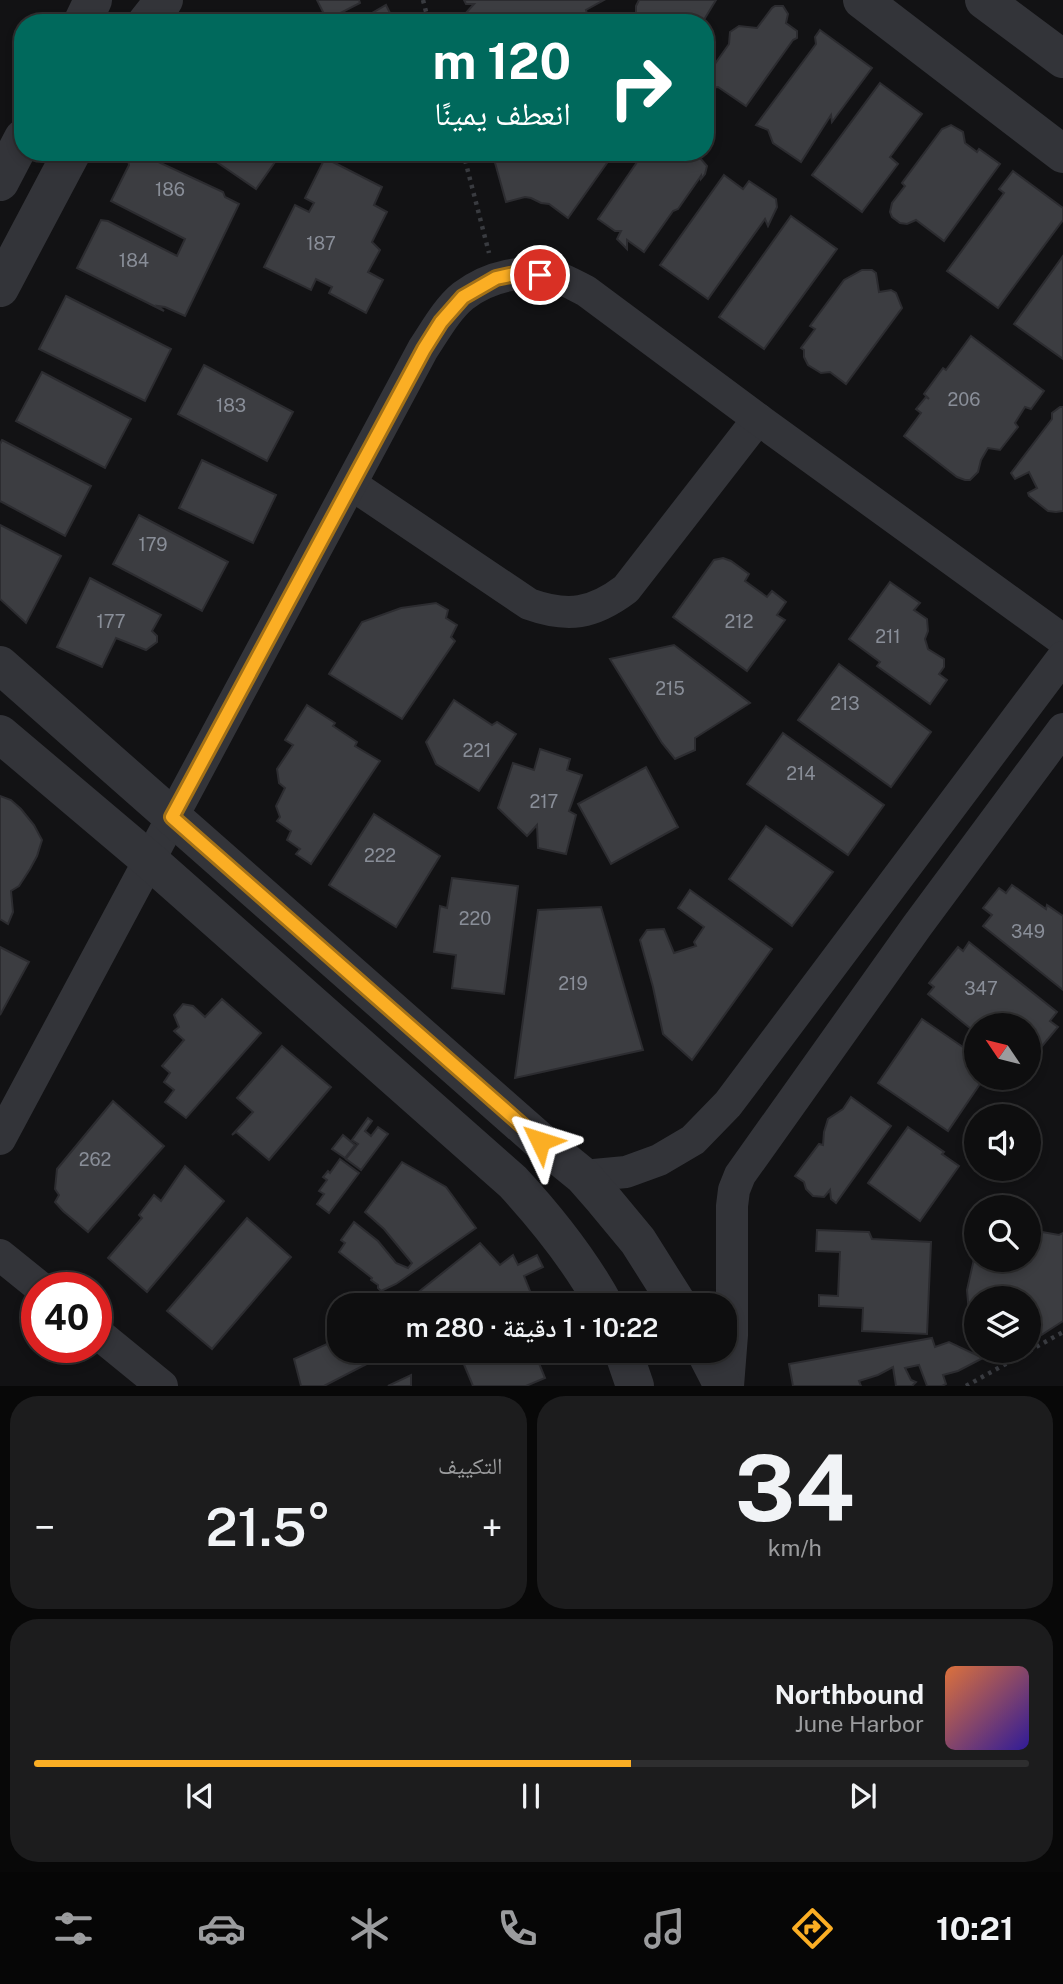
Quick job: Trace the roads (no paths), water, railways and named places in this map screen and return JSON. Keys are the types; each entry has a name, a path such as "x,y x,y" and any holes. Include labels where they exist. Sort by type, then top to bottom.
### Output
{"street":[{"path":"153,14 164,0"},
{"path":"862,0 1063,154"},
{"path":"984,0 1063,59"},
{"path":"0,182 14,155"},
{"path":"0,288 67,161"},
{"path":"0,1139 424,349 441,322 463,297 496,278 524,272 556,277 586,291 1063,640"},
{"path":"351,484 529,604 549,611 569,613 590,610 609,602 626,589 758,419"},
{"path":"583,1176 626,1172 659,1160 693,1140 728,1104 1063,657"},
{"path":"0,665 583,1176 638,1241 671,1293"},
{"path":"728,1385 732,1335 732,1206 740,1175 917,926 1063,729"},
{"path":"0,734 149,860 513,1182 560,1237 598,1293"},
{"path":"881,901 917,926"},
{"path":"0,1255 21,1272"},
{"path":"112,1345 162,1385"},
{"path":"627,1363 635,1385"},
{"path":"711,1363 723,1385"}]}
